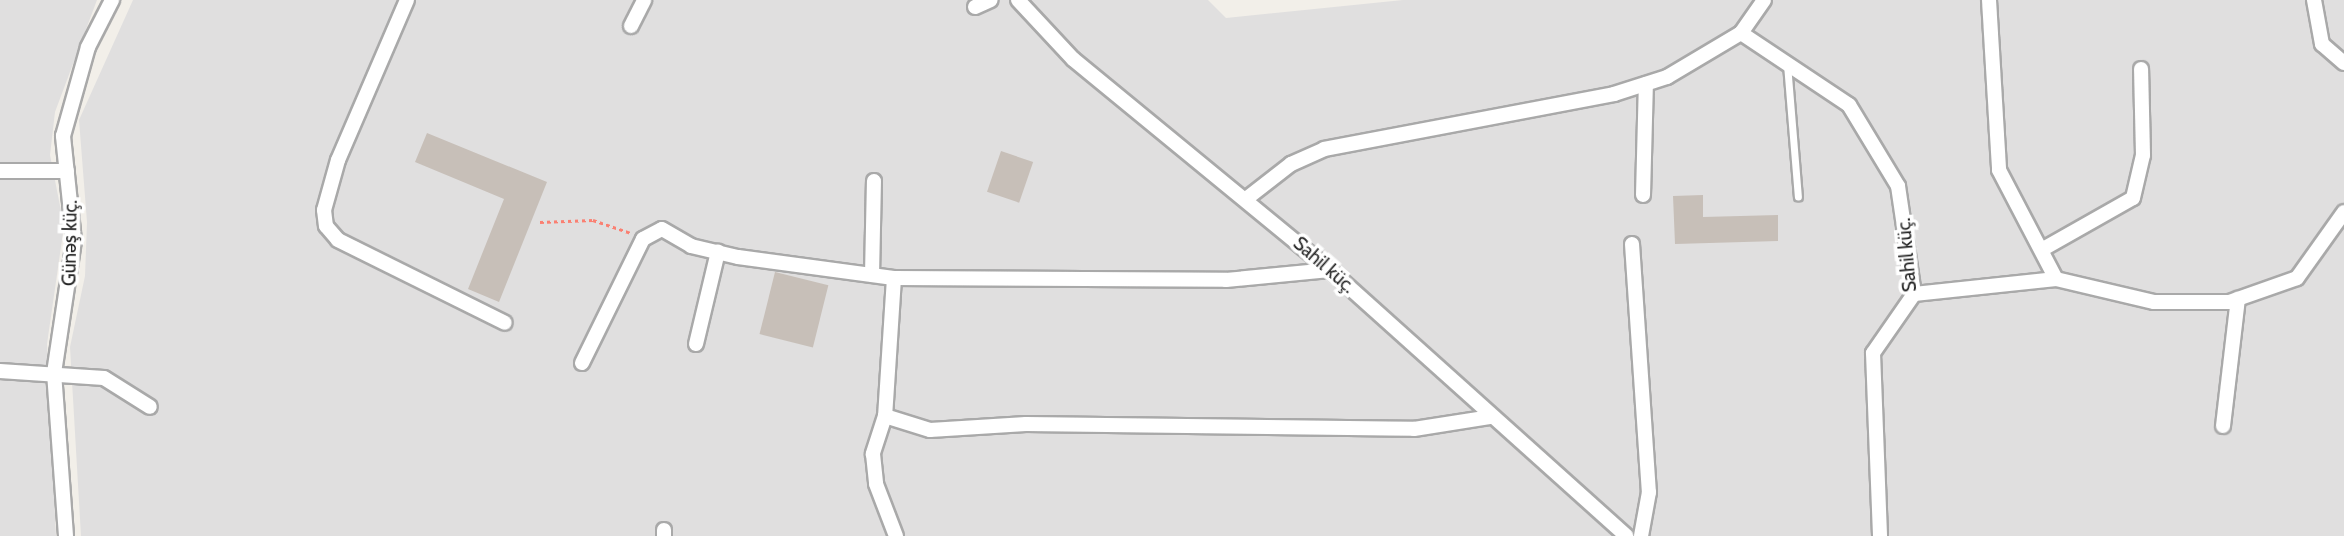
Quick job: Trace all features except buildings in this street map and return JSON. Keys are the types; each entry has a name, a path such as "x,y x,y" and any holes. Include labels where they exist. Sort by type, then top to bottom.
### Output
{"street":[{"name":"Günəş küç.","path":"66,536 54,373 72,278 63,136 73,94 112,0"},
{"path":"407,0 338,160 324,210 326,226 348,245 505,323"},
{"path":"631,26 644,0"},
{"path":"975,7 991,0"},
{"name":"Sahil küç.","path":"1018,0 1102,85 1246,199 1330,270 1626,536"},
{"path":"1246,199 1291,164 1324,149 1646,84 1741,33 1764,0"},
{"path":"1989,0 1999,170 2043,249 2056,279"},
{"path":"2314,0 2322,44 2344,63"},
{"name":"Sahil küç.","path":"1741,33 1849,105 1876,141 1898,186 1914,294 1874,353 1880,536"},
{"path":"2043,249 2133,198 2143,155 2141,69"},
{"path":"1643,195 1646,84"},
{"path":"0,171 67,171"},
{"path":"872,275 874,181"},
{"path":"1914,294 2056,279 2180,304 2238,299 2297,278 2344,212"},
{"path":"582,363 643,239 662,229 718,252 894,278 1226,280 1330,270"},
{"path":"1632,244 1649,492 1641,536"},
{"path":"696,344 718,252"},
{"path":"894,278 885,416 873,454 876,484 896,536"},
{"path":"2223,426 2238,299"},
{"path":"0,371 54,373 121,384 150,407"},
{"path":"885,416 930,430 1026,424 1414,429 1491,417"}],"lane":[{"path":"1787,64 1798,197"}],"path":[{"path":"540,222 593,220 643,239"}],"shaded area":[{"path":"0,0 97,0 55,112 50,155 64,226 47,344 56,536 0,536"},
{"path":"133,0 1208,0 1226,18 1403,0 2344,0 2344,536 81,536 70,347 85,276 87,222 79,120"}]}
